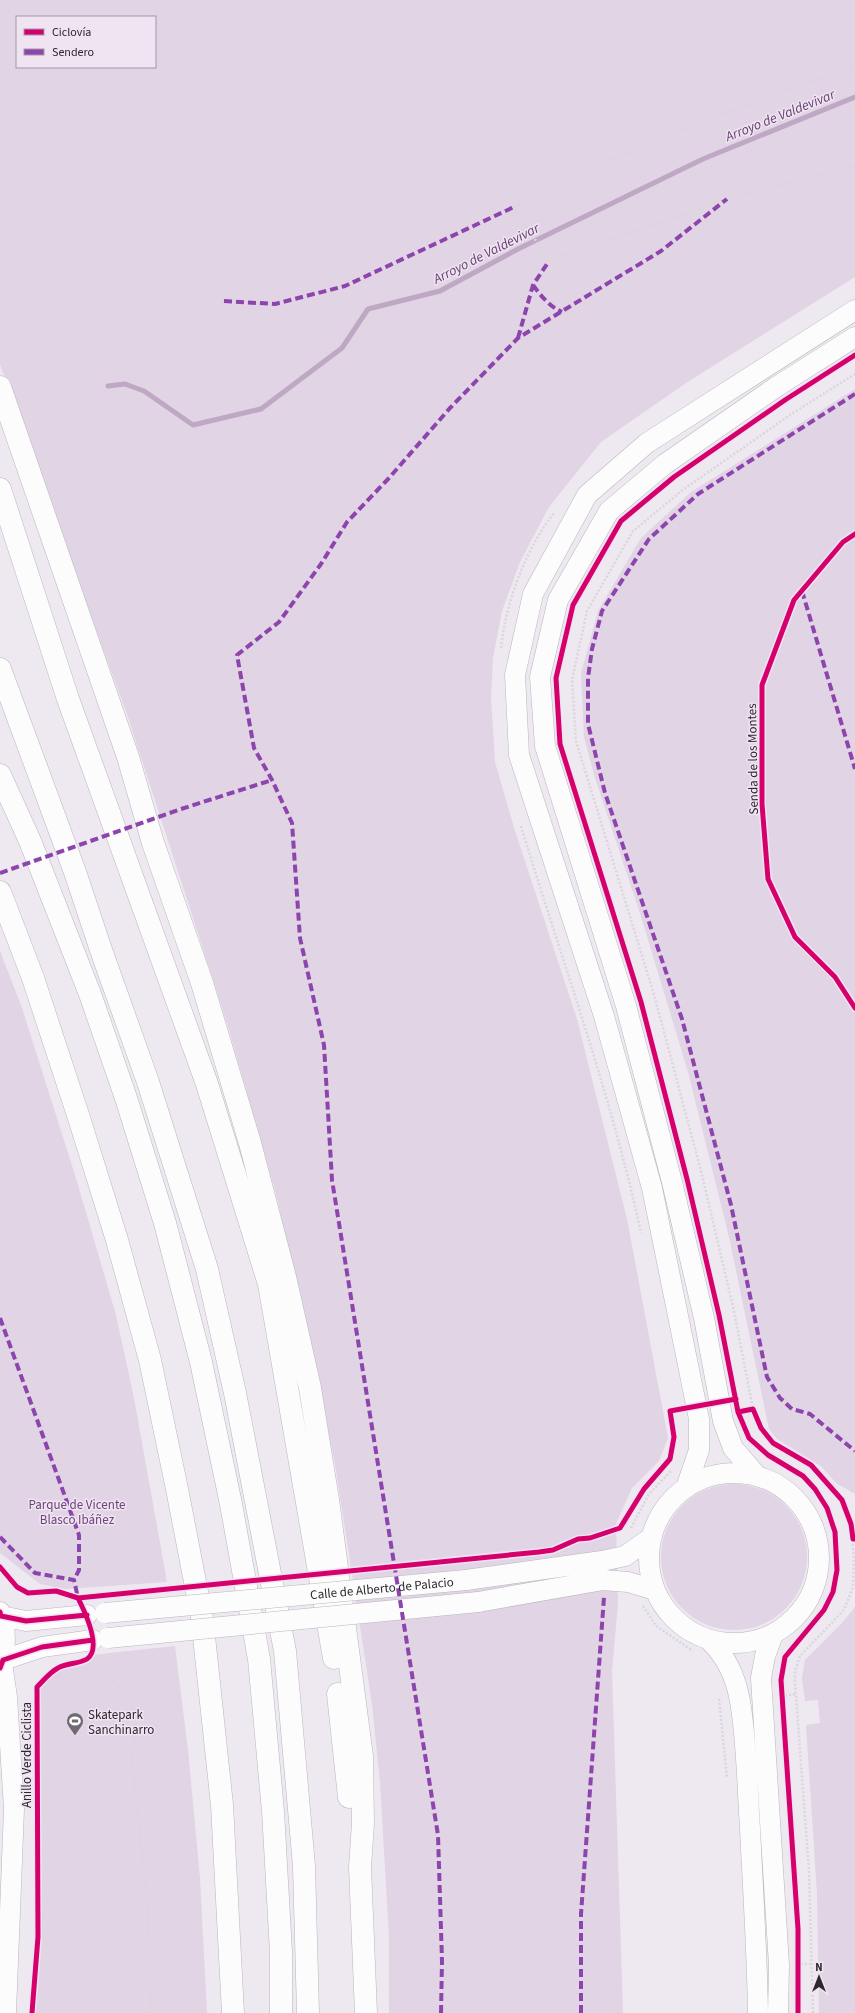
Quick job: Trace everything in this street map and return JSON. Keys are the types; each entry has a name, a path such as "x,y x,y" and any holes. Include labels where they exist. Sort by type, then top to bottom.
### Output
{"highway":[{"path":"0,386 128,757 154,843 202,983 250,1143 286,1277 310,1388 329,1508 362,1756 363,1823 360,1868 366,2013"},
{"path":"0,489 68,699 207,1084 269,1284 332,1642 352,1825 360,1868"},
{"path":"0,669 75,872 148,1082 206,1269 235,1393 285,1651 297,1767 304,1866 308,2013"},
{"path":"0,775 30,841 90,994 126,1098 165,1224 201,1362 231,1504 259,1659 273,1811 281,1952 281,2013"},
{"path":"0,892 33,978 117,1240 150,1360 177,1489 202,1618 222,1804 233,2013"}],"street":[{"path":"686,1488 699,1450 699,1419 652,1188 604,1016 519,755 515,675 533,594 587,495 647,443 855,310"},
{"path":"757,1476 733,1448 723,1421 704,1318 672,1182 626,1006 545,746 540,677 558,600 609,511 665,464 776,388 855,337"},
{"path":"703,1646 753,1641 774,1634 794,1619 810,1599 818,1575 820,1549 813,1524 800,1503 780,1486 757,1476 732,1473 708,1477 686,1488 670,1502 659,1518 652,1537 649,1564 655,1590 668,1612 703,1646 722,1652 729,1666 740,1700 758,1966 758,2013"},
{"name":"Calle de Alberto de Palacio","path":"1,1614 26,1621 466,1580 602,1561 625,1556 652,1537"},
{"name":"Calle de Alberto de Palacio","path":"2,1664 42,1647 100,1639 478,1602 603,1580 628,1582 655,1590"},
{"path":"1,1614 5,1638 2,1664 7,1697 14,1808 6,2013"},
{"path":"774,1634 765,1656 761,1678 779,1966 778,2013"}],"path":[{"path":"855,65 721,115 592,167 514,207 549,261 727,199 855,165"},
{"path":"813,2013 813,1964 809,1871 795,1671 800,1656 844,1610 853,1587 854,1539 851,1524 842,1500 811,1465 773,1443 761,1428 753,1410 734,1312 702,1175 655,998 576,741 572,680 587,611 633,531 684,489 794,413 855,374"},
{"path":"500,654 510,595 534,546 556,512"},
{"path":"838,547 843,542 855,535"},
{"path":"520,823 585,1022 632,1193 642,1239"},
{"path":"720,1402 736,1400 740,1419"},
{"path":"738,1412 753,1410"},
{"path":"629,1532 650,1494 675,1465"},
{"path":"638,1602 647,1611 656,1626 703,1646"},
{"path":"79,1662 87,1659 91,1655 100,1639"},
{"path":"87,1659 120,1688 134,1712 135,1733 132,1761 148,1910 151,2013"},
{"path":"782,1688 780,1696 783,1702"},
{"path":"718,1694 728,1786"},
{"path":"780,1696 796,1694"},
{"path":"797,1971 798,1957"},
{"path":"790,1964 813,1964"}],"green space":[{"path":"0,0 855,0 855,277 686,383 601,442 549,507 520,562 502,611 493,658 491,698 495,762 515,831 577,1019 627,1219 668,1438 659,1461 632,1488 616,1524 618,1603 612,1671 623,2013 389,2013 389,1936 380,1782 372,1704 335,1464 310,1340 275,1190 227,1023 128,717 0,364"},
{"path":"855,389 855,1494 836,1483 822,1467 777,1439 769,1429 729,1237 688,1072 639,910 594,775 584,737 581,673 598,611 641,538 691,492"},
{"name":"Parque de Vicente Blasco Ibáñez","path":"0,951 22,1008 75,1175 116,1315 134,1398 167,1582 66,1589 40,1584 0,1553"},
{"path":"727,1484 741,1484 769,1492 781,1500 791,1510 802,1529 806,1543 806,1571 799,1592 791,1604 781,1614 762,1625 741,1630 727,1630 699,1622 687,1614 677,1604 666,1585 661,1564 661,1550 669,1522 677,1510 687,1500 706,1489"},
{"path":"855,1607 855,2013 819,2013 817,1894 806,1725 820,1723 818,1700 805,1701 802,1678 805,1660 842,1623"},
{"path":"175,1646 188,1750 200,1878 207,2013 31,2013 38,1937 37,1687 57,1668 87,1659 91,1655"}],"waterway":[{"name":"Arroyo de Valdevivar","path":"108,386 125,384 144,391 193,425 261,409 342,348 368,309 440,291 518,249 703,159 855,97"}],"marked path":[{"path":"441,2013 442,1961 438,1835 332,1180 324,1045 300,938 292,823 272,780 254,748 237,655 279,622 321,564 347,522 389,478 450,408 518,338 661,251 727,199"},
{"path":"224,301 275,304 345,286 514,207"},
{"path":"518,338 533,285 549,261"},
{"path":"533,285 553,307 562,312"},
{"path":"855,394 698,494 649,539 602,611 592,649 588,678 588,724 605,793 682,1019 731,1205 767,1377 780,1398 792,1409 810,1414 855,1451"},
{"path":"802,591 855,769"},
{"path":"0,873 181,809 272,780"},
{"path":"0,1318 79,1535 79,1570 74,1580"},
{"path":"0,1537 35,1573 74,1580 78,1598"},
{"path":"581,2013 581,1914 604,1597"}],"cycle path":[{"path":"798,2013 798,1929 781,1680 785,1657 824,1610 833,1592 837,1570 835,1532 827,1508 815,1489 803,1476 768,1455 749,1438 738,1412 719,1315 687,1179 641,1002 560,744 556,678 573,605 621,521 674,477 785,400 855,355"},
{"name":"Senda de los Montes","path":"855,534 843,542 794,600 762,685 762,804 768,879 795,937 835,977 855,1008"},
{"path":"78,1598 553,1550 578,1539 590,1538 620,1528 644,1489 670,1459 674,1437 670,1411 736,1399"},
{"path":"738,1412 753,1409 761,1428 773,1443 811,1465 842,1500 851,1524 853,1539 855,1539"},
{"name":"Anillo Verde Ciclista","path":"0,1567 17,1587 28,1593 56,1591 78,1598 88,1620 93,1638 93,1647 91,1654 87,1659 58,1668 49,1674 37,1687 38,1937 32,2013"},
{"path":"0,1612 1,1616 26,1621 87,1615"},
{"path":"0,1668 3,1660 42,1647 93,1640"}],"place":[{"name":"Skatepark Sanchinarro","path":"75,1736"}]}
